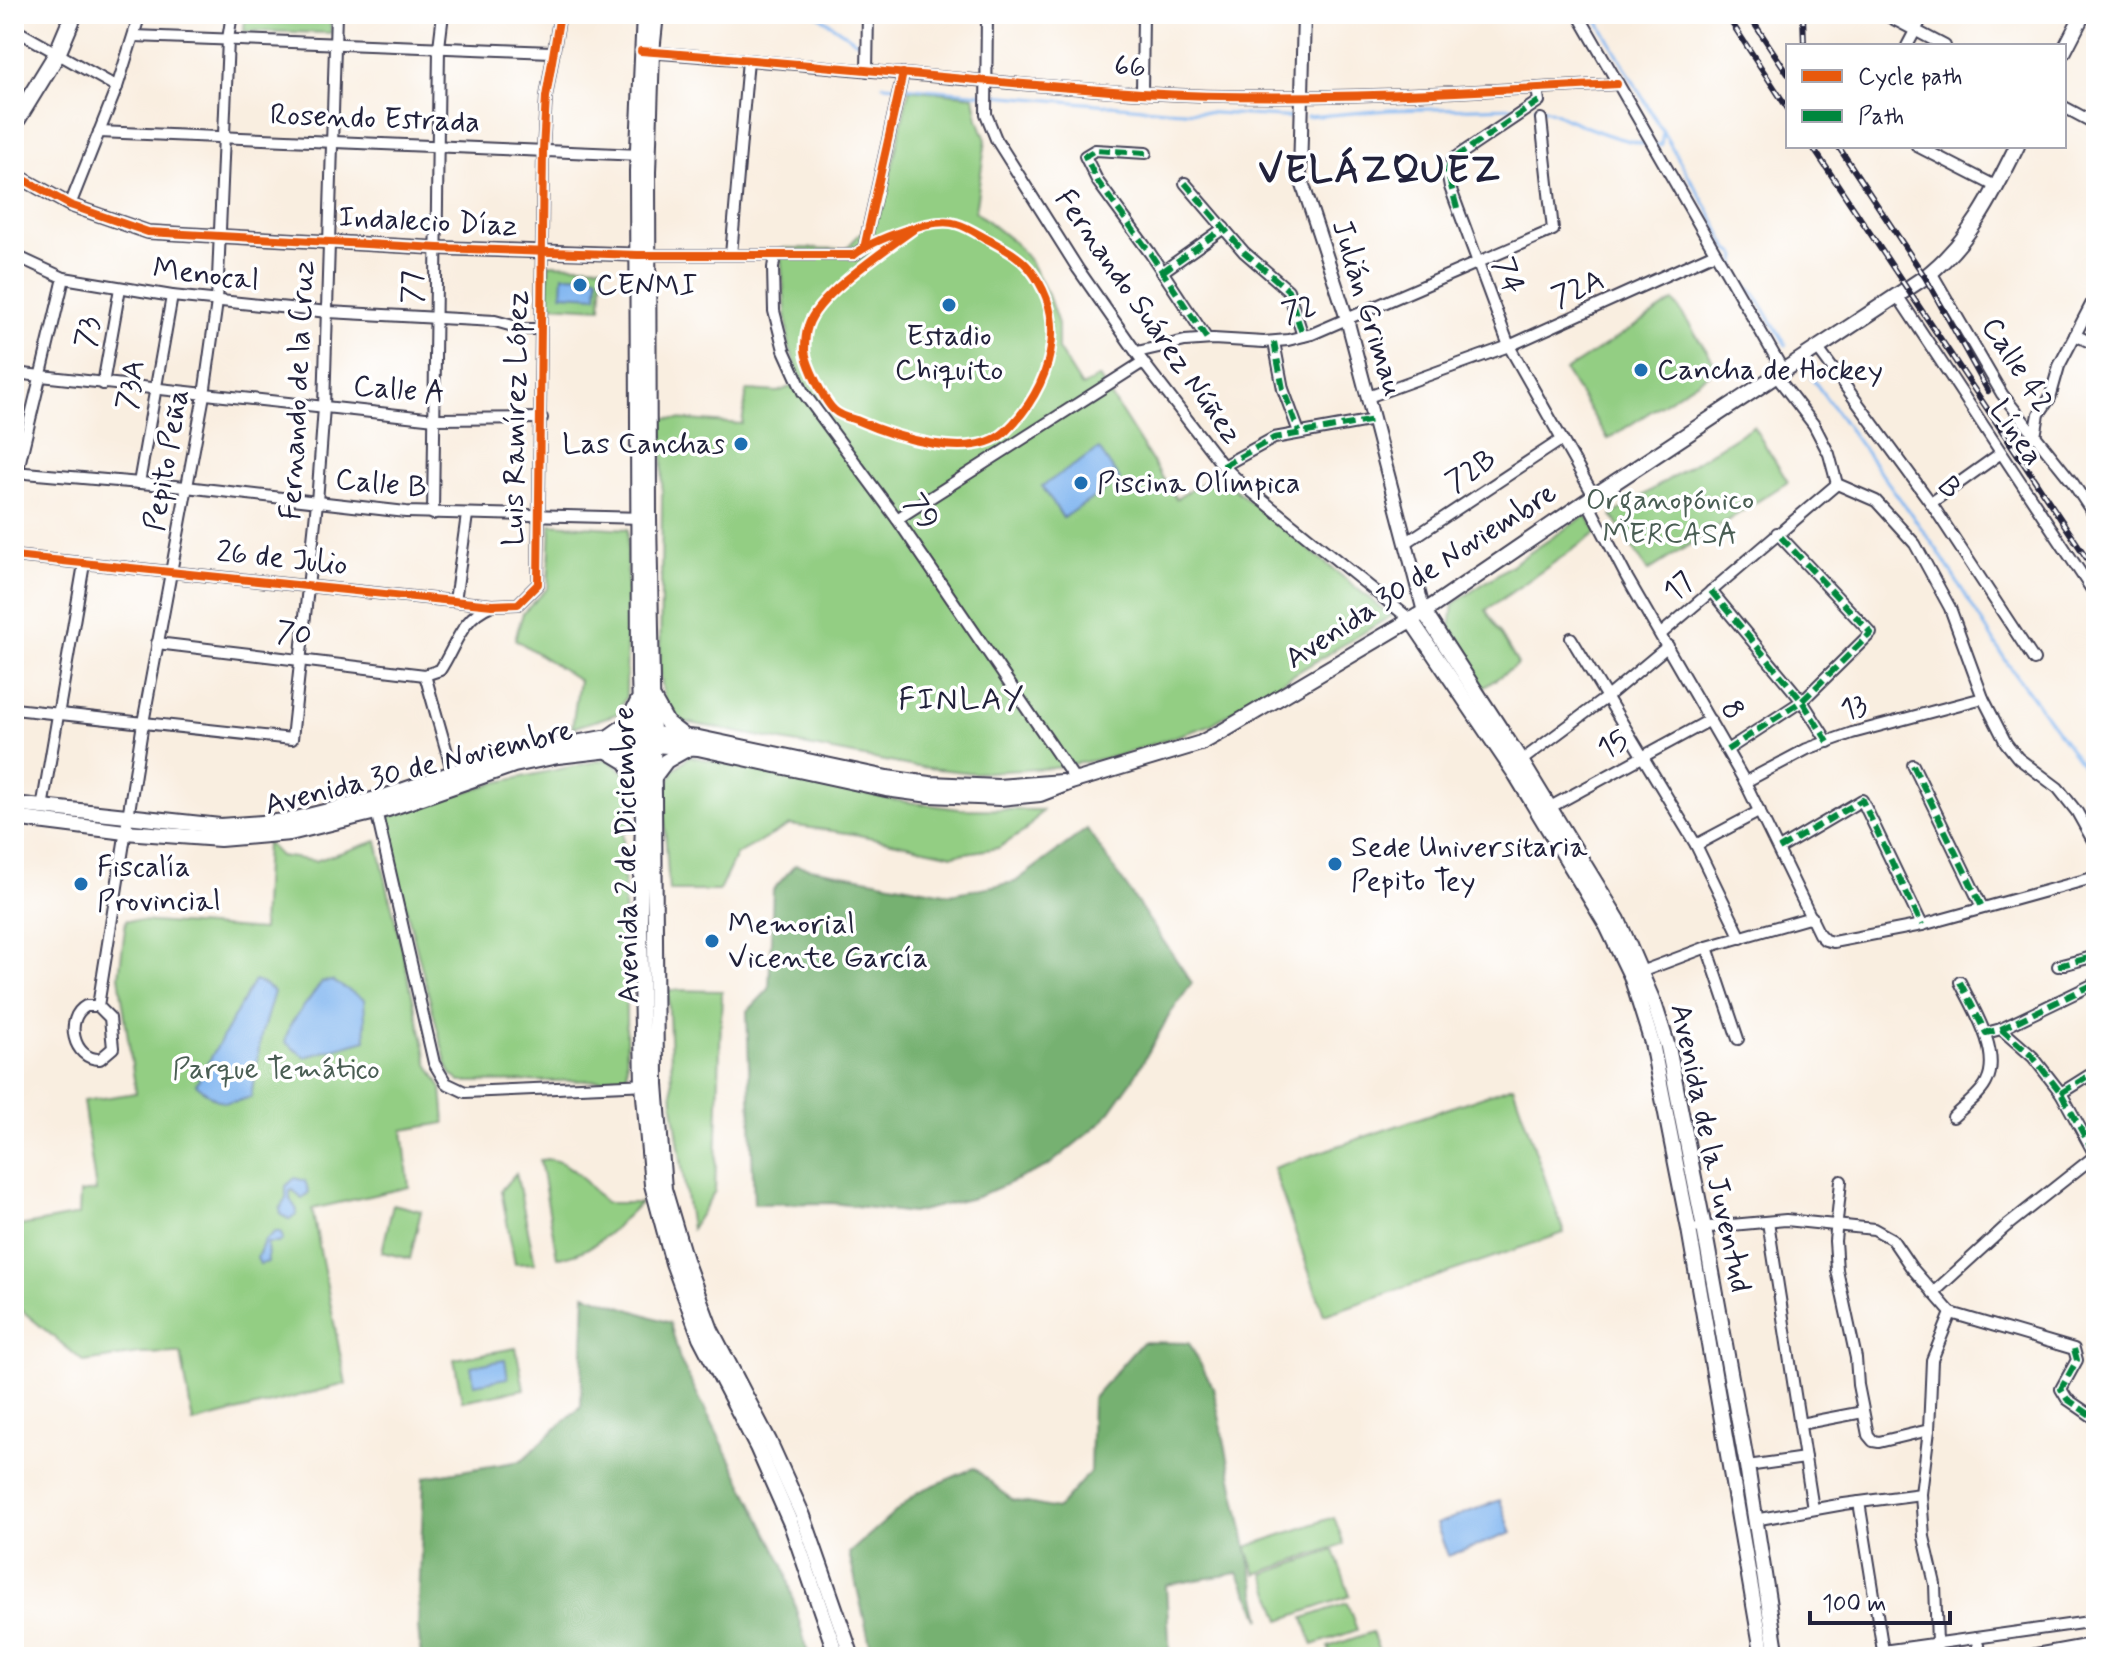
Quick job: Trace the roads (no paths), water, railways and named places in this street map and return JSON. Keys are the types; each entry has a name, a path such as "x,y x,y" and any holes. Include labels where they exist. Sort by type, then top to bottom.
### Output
{"main road":[{"path":"14,124 57,54 74,14"},
{"name":"Avenida 2 de Diciembre","path":"644,14 643,518 653,1194 673,1263 700,1337 757,1447 791,1524 837,1657"},
{"name":"Avenida 2 de Diciembre","path":"646,52 656,14"},
{"path":"2066,47 2083,14"},
{"name":"Avenida 30 de Noviembre","path":"14,818 126,825 220,826 288,821 375,806 454,780 498,757 647,740 687,742 886,789 930,795 1000,798 1040,794 1201,743 1443,600 1931,272 1970,232 2016,148"},
{"path":"1439,637 1443,600"},
{"name":"Avenida de la Juventud","path":"1417,616 1421,635 1545,810"},
{"name":"Avenida de la Juventud","path":"1417,616 1439,637 1521,761 1545,810 1612,923 1668,1047 1734,1442 1763,1657"},
{"path":"1393,630 1421,635"},
{"path":"645,694 687,742 648,782 607,744 627,724 645,694"},
{"name":"Avenida 30 de Noviembre","path":"14,804 126,825"},
{"name":"Avenida 2 de Diciembre","path":"649,1084 664,1189 685,1260 711,1330 769,1441 803,1516 852,1657"},
{"name":"Avenida de la Juventud","path":"1734,1442 1747,1466 1777,1657"},
{"path":"2035,1657 2096,1646"}],"street":[{"path":"70,205 117,87 140,14"},
{"name":"Pepito Peña","path":"98,1006 143,723 204,395 217,302 228,39 232,14"},
{"name":"Fernando de la Cruz","path":"143,723 292,739 324,407 336,14"},
{"name":"77","path":"433,514 439,47 443,14"},
{"name":"Luis Ramírez López","path":"538,584 543,150 546,97 560,14"},
{"path":"867,71 868,14"},
{"name":"Fernando Suárez Núñez","path":"987,14 986,114 996,139 1078,269 1140,357 1223,466 1417,616"},
{"path":"1142,93 1143,14"},
{"name":"Julián Grimau","path":"1304,14 1300,176 1347,319 1407,542 1417,616"},
{"path":"1578,14 1655,145 1780,374 1814,425 1829,454 1837,484 1876,501 1915,544 1950,608 1983,698 2006,743 2018,758 2058,788 2077,812 2096,846"},
{"path":"1884,14 1941,44"},
{"path":"1908,44 1924,14"},
{"path":"14,29 117,87"},
{"path":"135,36 552,52"},
{"name":"66","path":"646,52 867,71 900,83 986,90 1142,93 1302,109 1617,84"},
{"path":"731,255 748,60"},
{"name":"Indalecio Díaz","path":"14,174 70,205 105,220 148,232 543,252 854,255 864,248 900,83"},
{"name":"74","path":"1537,88 1539,101 1453,159 1447,171 1450,187 1509,346 1591,498"},
{"path":"2066,108 2096,124"},
{"name":"72","path":"897,519 1140,357 1185,341 1274,342 1303,336 1553,230 1541,119"},
{"name":"Rosendo Estrada","path":"99,132 643,155"},
{"path":"1921,148 1997,187"},
{"path":"1146,153 1095,150 1085,156 1098,182 1207,339"},
{"path":"1185,183 1244,252 1288,290 1303,336"},
{"path":"1162,272 1224,228"},
{"name":"72A","path":"1368,397 1509,346 1715,253"},
{"name":"Menocal","path":"14,255 64,278 172,296 328,312 495,321 524,329 541,329"},
{"name":"79","path":"775,255 774,311 784,350 803,392 897,519 1073,782"},
{"name":"Calle 42","path":"1931,272 2002,394 2073,483 2096,518"},
{"path":"14,486 64,278"},
{"name":"73","path":"103,384 120,288"},
{"name":"Línea","path":"1897,295 2096,596"},
{"path":"2035,436 2039,414 2050,398 2059,366 2096,295"},
{"name":"73A","path":"139,483 172,296"},
{"path":"2075,335 2096,345"},
{"path":"1274,342 1283,389 1299,432"},
{"name":"B","path":"1818,349 1931,503 2034,660"},
{"name":"Calle A","path":"14,373 435,419 542,418"},
{"path":"2023,421 2039,414"},
{"path":"1223,466 1274,438 1374,420"},
{"name":"72B","path":"1407,542 1561,440"},
{"path":"1931,503 2001,453"},
{"name":"Calle B","path":"16,472 433,514 643,518"},
{"name":"17","path":"1661,634 1837,484"},
{"name":"8","path":"1591,498 1626,576 1745,782 1819,934 1833,942 1922,925"},
{"path":"455,601 467,515"},
{"path":"1727,750 1802,701 1871,633 1777,533"},
{"name":"26 de Julio","path":"14,556 492,605 518,604 538,584"},
{"path":"42,808 84,564"},
{"path":"1711,591 1802,701 1828,742"},
{"path":"454,780 425,675 440,670 460,632 475,612 492,605"},
{"path":"1571,638 1696,845 1741,938"},
{"name":"70","path":"157,643 425,675"},
{"name":"17","path":"1521,761 1607,697 1668,646"},
{"name":"13","path":"1745,782 1807,749 1983,698"},
{"path":"14,709 143,723"},
{"name":"15","path":"1545,810 1710,720"},
{"path":"1913,765 1982,907"},
{"path":"1779,849 1862,800 1922,925 2096,877"},
{"path":"375,806 434,1063 446,1083 465,1092 649,1084"},
{"path":"1696,845 1760,811"},
{"path":"1637,974 1707,947 1812,917"},
{"path":"1707,947 1738,1039"},
{"path":"2058,966 2096,956"},
{"path":"1953,1117 1987,1084 1991,1068 1986,1033 1960,982"},
{"path":"1986,1033 2001,1029 2096,983"},
{"path":"98,1006 110,1018 114,1042 110,1053 94,1060 79,1050 74,1019 81,1009 98,1006"},
{"path":"1933,1293 2004,1228 2096,1155 2061,1093 2033,1057 2001,1029"},
{"path":"2061,1093 2096,1071"},
{"path":"1841,1181 1836,1225 1837,1270 1856,1358 1868,1435 1879,1442 1929,1430"},
{"path":"1696,1228 1786,1220 1874,1229 1892,1239 1951,1313 2074,1349 2077,1360 2061,1389 2067,1399 2096,1419"},
{"path":"1768,1222 1813,1509"},
{"path":"1937,1643 1935,1584 1924,1537 1921,1494 1929,1430 1932,1360 1951,1313"},
{"path":"1800,1424 1863,1412"},
{"path":"1747,1466 1805,1458"},
{"path":"1754,1520 1921,1494"},
{"path":"1859,1502 1883,1651 2096,1621"},
{"path":"1976,1638 1981,1657"}],"water":[{"name":"CENMI","path":"563,275 598,276 597,296 562,294"},
{"name":"Piscina Olímpica","path":"1099,449 1120,480 1063,518 1042,486"},
{"path":"254,981 274,992 261,1036 251,1097 234,1102 221,1101 196,1084"},
{"path":"332,981 364,999 366,1040 305,1057 285,1042 290,1025 322,982"},
{"path":"295,1178 305,1181 309,1192 302,1199 293,1190 290,1191 290,1199 297,1210 296,1215 289,1219 281,1215 280,1209 286,1198 286,1186"},
{"path":"275,1232 281,1232 283,1240 267,1243 268,1262 260,1264 257,1258 264,1241"},
{"path":"505,1360 508,1378 474,1384 471,1366"},
{"path":"1500,1500 1512,1533 1448,1556 1436,1524"}],"waterway":[{"path":"816,14 857,42"},
{"path":"1594,14 1712,216 1728,249 1737,256 1737,277 1755,294 1786,345"},
{"path":"883,85 897,86"},
{"path":"904,87 1166,110 1300,118"},
{"path":"1307,117 1388,110 1523,107"},
{"path":"1535,107 1638,143 1661,145 1663,131"},
{"path":"1811,377 1938,551 2008,664 2096,784"}],"railway":[{"path":"1726,14 1786,106"},
{"path":"1748,14 1786,71"},
{"path":"1803,14 1804,44"},
{"path":"1813,148 2096,572"},
{"path":"1839,148 1925,277 1988,391"}],"place":[{"name":"CENMI","path":"580,285"},
{"name":"Estadio Chiquito","path":"949,305"},
{"name":"Cancha de Hockey","path":"1641,370"},
{"name":"Las Canchas","path":"741,444"},
{"name":"Piscina Olímpica","path":"1081,483"},
{"name":"Sede Universitaria Pepito Tey","path":"1335,864"},
{"name":"Fiscalía Provincial","path":"81,884"},
{"name":"Memorial Vicente García","path":"712,941"}],"district":[{"name":"VELÁZQUEZ","path":"1380,171"},
{"name":"FINLAY","path":"962,700"}],"park label":[{"name":"Organopónico MERCASA","path":"1670,517"},
{"name":"Parque Temático","path":"276,1069"}]}
